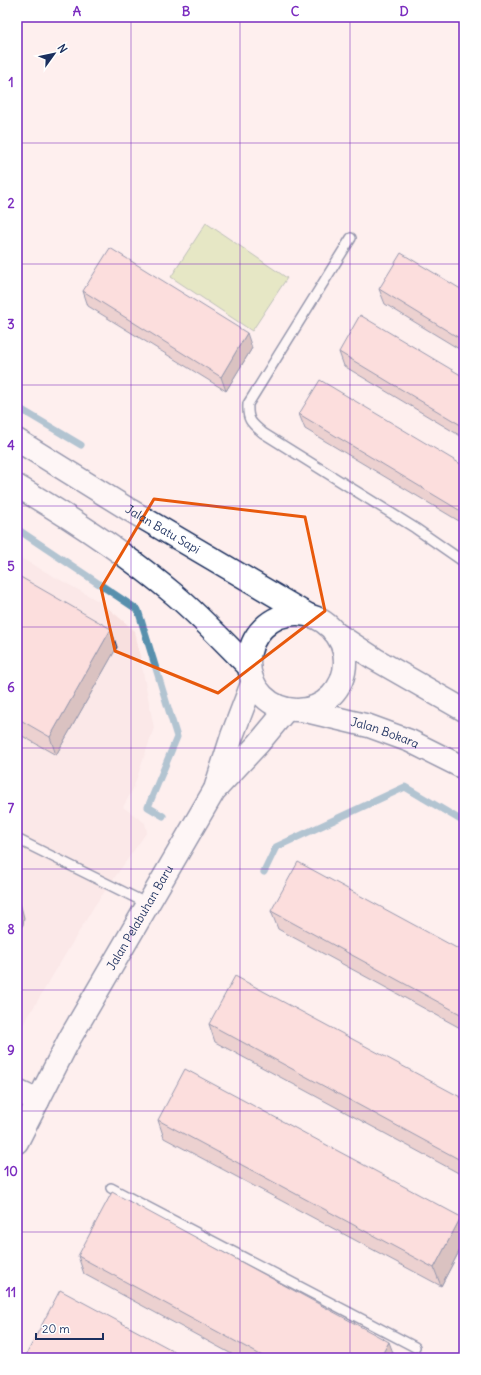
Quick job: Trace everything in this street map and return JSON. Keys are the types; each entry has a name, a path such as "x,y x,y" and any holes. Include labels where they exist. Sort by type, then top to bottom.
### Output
{"main road":[{"name":"Jalan Batu Sapi","path":"17,440 128,509 310,616"},
{"path":"17,486 87,528 176,596 251,674 261,694 273,704 294,710 316,707 328,699 338,688 344,674 345,660 342,645 334,632"},
{"path":"214,791 251,674 250,651 256,637 266,625 280,617 295,614 310,616 323,622 334,632 375,659 464,710"},
{"name":"Jalan Bokara","path":"294,710 369,726 410,741 464,768"},
{"name":"Jalan Pelabuhan Baru","path":"17,1142 70,1038 214,791 258,744 294,710"},
{"path":"17,1091 38,1101"}],"lane":[{"path":"351,238 248,404 250,421 263,434 415,528 464,562"},
{"path":"17,839 149,904"},
{"path":"111,1188 415,1347"}],"highlighted area":[{"path":"154,499 305,517 325,611 218,693 115,651 101,588"}],"shaded area":[{"path":"17,556 102,603 135,631 154,728 133,789 123,807 145,823 147,832 95,905 17,1035"}],"green space":[{"path":"206,223 287,278 252,331 171,277"}],"building":[{"path":"110,248 247,333 221,377 83,291"},
{"path":"401,253 464,291 464,341 379,289"},
{"path":"360,315 464,377 464,427 339,352"},
{"path":"320,380 464,466 464,513 299,414"},
{"path":"17,575 111,629 50,737 17,718"},
{"path":"298,862 464,952 464,1016 271,911"},
{"path":"17,898 19,900 20,907 17,917"},
{"path":"235,976 464,1099 464,1162 209,1024"},
{"path":"185,1069 461,1217 434,1268 158,1120"},
{"path":"112,1192 389,1342 380,1358 266,1358 78,1256"},
{"path":"60,1290 187,1358 25,1357"}],"waterway":[{"path":"17,407 81,445"},
{"path":"17,529 138,610 177,737 148,807 163,816"},
{"path":"264,872 276,847 405,787 464,822"}]}
